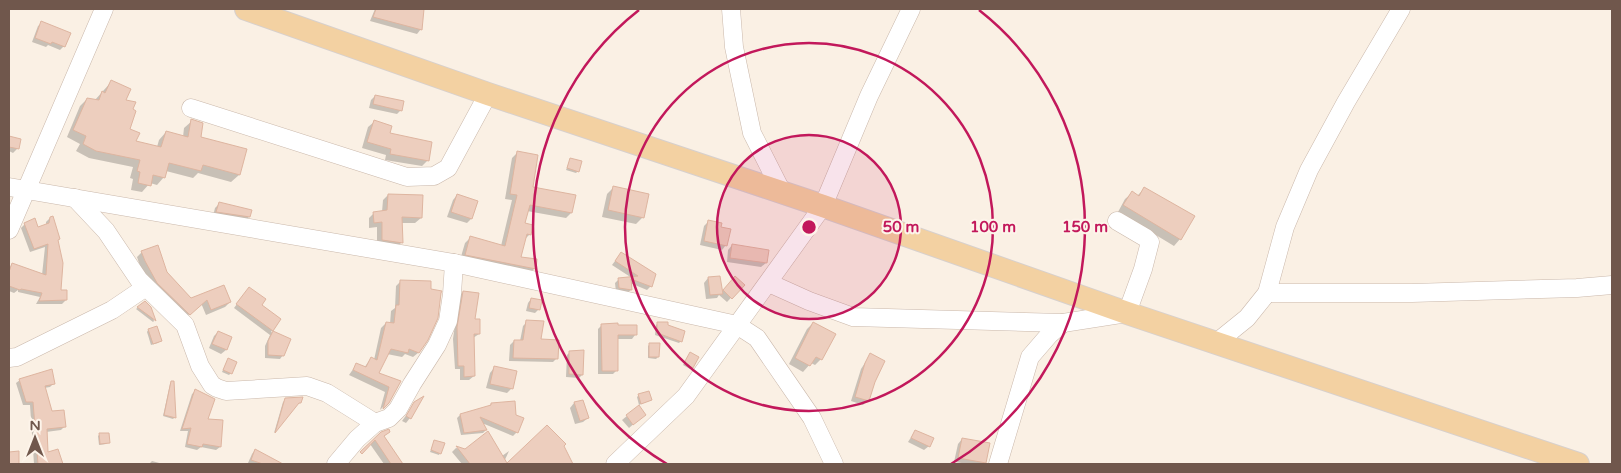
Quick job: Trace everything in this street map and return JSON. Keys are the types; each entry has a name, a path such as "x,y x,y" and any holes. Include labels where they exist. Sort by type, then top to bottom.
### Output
{"main road":[{"path":"246,9 488,94 823,206 1216,343 1578,464"}],"street":[{"path":"9,230 17,189 104,9"},
{"path":"731,9 734,47 752,133 782,192"},
{"path":"615,464 686,396 823,206 869,96 910,9"},
{"path":"1216,343 1247,318 1267,293 1285,227 1309,170 1346,102 1401,9"},
{"path":"191,108 407,177 434,176 448,168 488,94"},
{"path":"17,189 454,263 737,324 757,338 762,345 812,418 834,464"},
{"path":"75,198 106,231 139,280 185,325 200,366 212,385 226,391 307,386 327,393 375,423"},
{"path":"769,282 809,301 854,317 1063,322 1127,312 1150,248 1150,242 1117,221"},
{"path":"336,464 357,439 375,423 389,418 398,409 437,345 448,321 454,263"},
{"path":"1267,293 1412,293 1577,288 1612,285"},
{"path":"9,358 17,357 103,314 146,288"},
{"path":"998,464 1030,357 1063,322"}],"building":[{"path":"376,9 424,9 422,30 373,17"},
{"path":"41,21 71,33 65,47 35,38"},
{"path":"111,80 131,89 126,100 136,102 133,109 136,111 130,129 140,133 136,141 161,147 166,131 188,137 191,119 203,123 201,137 247,149 240,175 203,165 201,171 169,163 165,178 153,175 151,186 138,183 140,172 137,171 140,160 96,151 83,144 86,136 73,130 87,98 99,100 102,91 105,93"},
{"path":"375,95 404,101 402,111 373,104"},
{"path":"374,120 392,126 390,133 432,142 429,161 390,154 391,149 367,142"},
{"path":"9,136 21,139 19,149 9,147"},
{"path":"517,151 538,155 533,187 576,195 572,213 530,205 525,223 533,225 531,235 527,234 521,257 537,259 536,269 465,255 470,236 505,246 517,195 510,194"},
{"path":"570,158 582,161 579,172 567,168"},
{"path":"613,186 649,194 644,218 608,210"},
{"path":"1144,187 1195,216 1181,240 1123,205 1132,191 1139,196"},
{"path":"388,194 423,195 422,218 402,217 403,243 382,240 382,222 374,223 373,212 387,210"},
{"path":"457,194 478,201 472,219 451,212"},
{"path":"219,202 252,210 250,217 216,212"},
{"path":"53,216 60,239 58,240 63,263 61,290 67,290 67,300 39,301 42,293 20,290 9,286 9,272 12,263 46,275 48,244 34,249 24,223 35,218 38,227 49,223 50,217"},
{"path":"708,220 722,223 721,227 731,229 727,246 704,241"},
{"path":"732,244 769,250 767,263 730,258"},
{"path":"158,245 167,272 191,298 224,285 231,302 211,310 207,300 190,315 157,283 145,261 141,251"},
{"path":"621,252 656,274 652,287 631,279 632,290 619,288 618,278 638,276 615,261"},
{"path":"720,276 723,294 710,295 708,277"},
{"path":"735,276 745,285 732,299 723,290"},
{"path":"400,280 431,281 431,289 442,291 438,318 428,340 419,353 409,349 408,353 391,349 379,373 401,381 389,403 383,409 389,387 353,370 356,363 366,367 371,357 377,360 386,322 394,323 396,305 399,305"},
{"path":"249,287 266,299 262,305 281,319 273,331 236,304"},
{"path":"463,291 479,293 475,319 480,319 480,334 474,334 475,376 464,377 464,366 458,366 457,327"},
{"path":"531,298 542,300 540,310 529,308"},
{"path":"145,301 151,307 156,321 137,307"},
{"path":"526,320 544,321 541,339 559,340 558,359 513,358 514,340 523,340"},
{"path":"657,322 668,322 668,325 685,331 682,342 657,333"},
{"path":"813,322 836,334 822,360 816,357 810,366 795,358"},
{"path":"618,323 618,325 637,325 637,335 618,335 618,371 602,371 601,324"},
{"path":"157,326 162,341 153,344 148,329"},
{"path":"218,331 232,337 227,350 212,344"},
{"path":"273,331 291,339 284,356 268,355 268,341"},
{"path":"649,343 660,343 659,357 649,357"},
{"path":"584,350 583,375 569,374 569,351"},
{"path":"690,352 699,357 693,368 684,363"},
{"path":"870,353 885,361 869,401 855,397 865,363"},
{"path":"228,358 237,362 232,374 223,370"},
{"path":"494,366 517,371 513,389 490,384"},
{"path":"52,369 55,384 45,386 52,411 64,410 66,427 47,429 48,452 58,449 63,464 38,464 33,402 26,402 19,379"},
{"path":"171,381 174,381 176,418 164,415"},
{"path":"195,389 215,399 208,419 223,420 221,447 203,444 202,447 187,444 191,428 182,429"},
{"path":"649,391 652,400 641,404 638,394"},
{"path":"424,396 411,419 406,416 414,402"},
{"path":"303,397 301,403 299,403 275,433 285,398"},
{"path":"583,400 589,418 580,421 574,402"},
{"path":"515,401 516,415 524,418 518,433 480,417 487,430 464,433 460,414 491,405 491,403"},
{"path":"639,405 646,415 633,425 626,415"},
{"path":"547,425 566,444 564,446 573,464 470,464 456,446 465,449 488,431 507,463"},
{"path":"389,429 390,432 384,436 403,464 391,464 375,440 362,454 360,452 381,432"},
{"path":"915,430 934,438 930,447 911,438"},
{"path":"99,433 109,433 110,443 100,444"},
{"path":"962,438 990,443 986,463 958,458"},
{"path":"434,440 445,443 441,454 431,450"},
{"path":"255,449 283,464 263,464 251,460"},
{"path":"19,451 19,464 9,464 9,452"}]}
